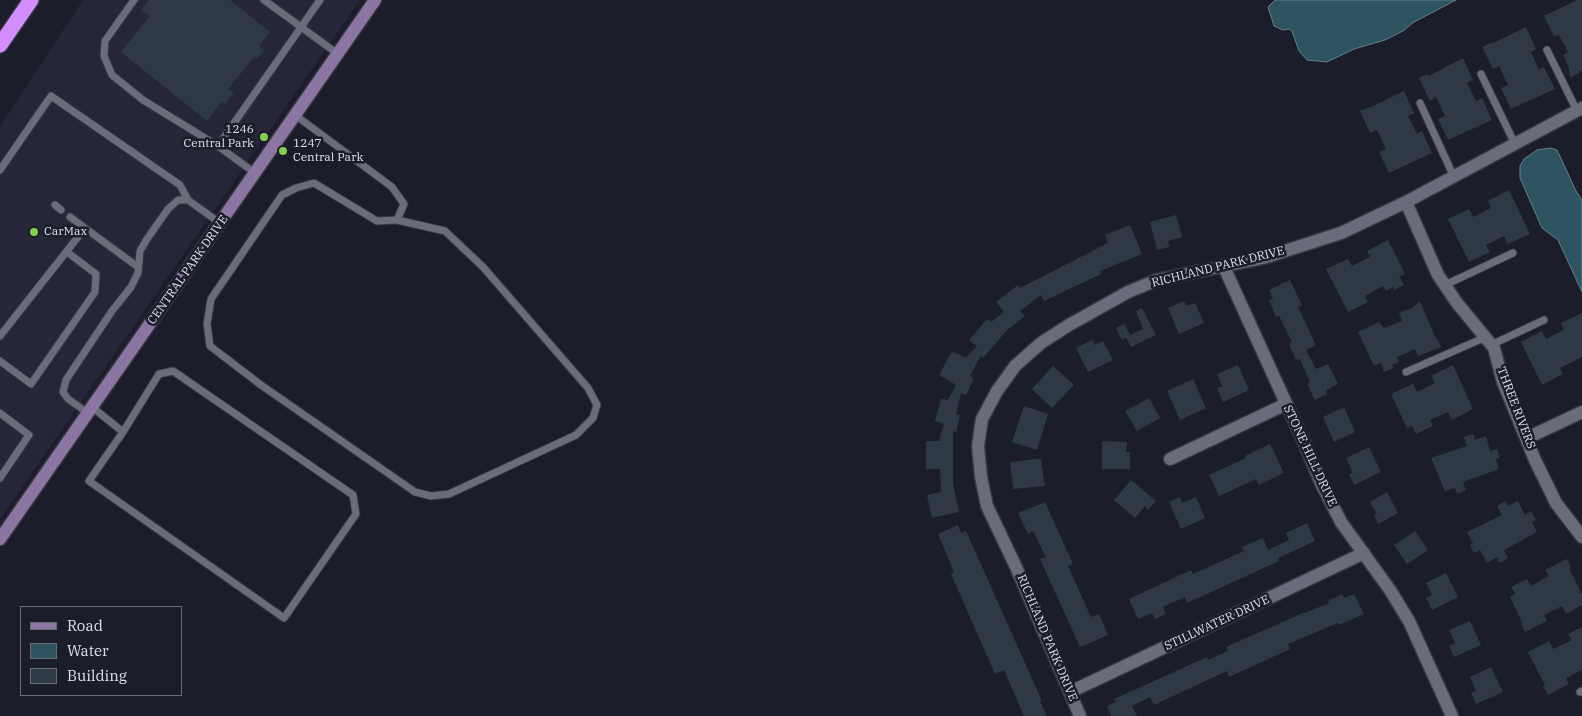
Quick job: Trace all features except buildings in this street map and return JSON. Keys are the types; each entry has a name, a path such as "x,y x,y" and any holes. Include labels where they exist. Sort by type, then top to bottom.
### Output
{"highway":[{"path":"0,45 31,0"}],"street":[{"name":"CENTRAL PARK DRIVE","path":"0,539 375,0"},
{"name":"RICHLAND PARK DRIVE","path":"1080,716 1016,567 987,506 981,477 978,446 982,419 997,391 1015,366 1041,343 1128,292 1157,280 1263,258 1341,233 1406,202 1580,110"},
{"name":"THREE RIVERS","path":"1406,202 1438,275 1457,303 1494,348 1503,382 1556,504 1582,537"},
{"name":"STONE HILL DRIVE","path":"1224,267 1321,483 1341,522 1390,590 1409,621 1452,716"},
{"path":"1170,459 1286,404"},
{"path":"1527,438 1582,412"},
{"name":"STILLWATER DRIVE","path":"1070,692 1364,554"}],"lane":[{"path":"134,0 105,41 104,56 112,75 143,100 218,146 255,173"},
{"path":"264,0 338,54"},
{"path":"218,146 320,0"},
{"path":"1547,50 1580,110"},
{"path":"1481,74 1515,144"},
{"path":"0,170 51,96 180,185 188,200 220,223"},
{"path":"1420,103 1454,177"},
{"path":"295,115 392,186 404,204 397,220"},
{"path":"314,183 377,221 397,220 445,230 483,267 588,388 598,405 593,418 576,435 449,494 431,496 415,492 261,385 210,346 208,324 211,299 282,194 314,183"},
{"path":"123,432 90,410 68,400 63,392 66,380 112,311 131,287 138,267 140,251 147,239 168,209 178,200 188,200"},
{"path":"70,217 138,267"},
{"path":"0,336 86,228"},
{"path":"0,361 32,384 95,292 96,274 67,252"},
{"path":"1445,285 1513,253"},
{"path":"1406,372 1544,320"},
{"path":"173,370 353,496 356,514 284,618 88,481 123,432 159,374 173,370"},
{"path":"0,413 29,435 0,478"}],"shaded area":[{"path":"83,0 360,0 0,519 0,126"}],"water":[{"path":"1275,0 1456,0 1385,40 1354,49 1327,62 1307,60 1299,51 1292,31 1274,26 1268,7"},
{"path":"1550,148 1557,150 1582,200 1582,292 1558,240 1542,228 1520,178 1520,166 1524,159 1537,150"}],"place":[{"name":"1246 Central Park","path":"264,137"},
{"name":"1247 Central Park","path":"283,151"},
{"name":"CarMax","path":"34,232"}]}
